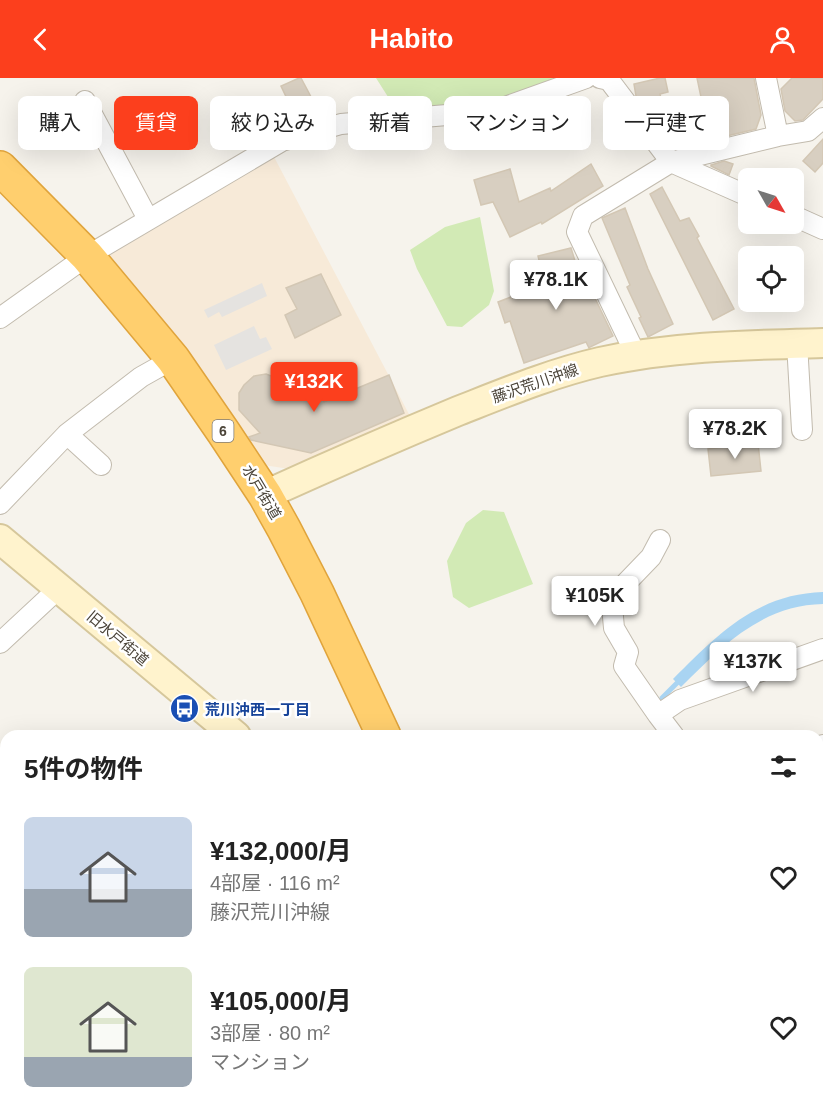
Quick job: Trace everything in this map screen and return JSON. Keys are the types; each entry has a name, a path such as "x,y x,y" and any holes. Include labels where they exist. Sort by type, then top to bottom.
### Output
{"highway":[{"name":"水戸街道","path":"0,168 87,256 173,359 265,495 317,593 381,730"}],"main road":[{"name":"藤沢荒川沖線","path":"265,495 490,398 558,374 636,355 810,343"},
{"name":"旧水戸街道","path":"0,539 229,730"}],"street":[{"path":"0,318 87,256 282,141 341,124 494,111 586,78"},
{"path":"600,78 609,80 671,162 738,192"},
{"path":"766,78 778,136"},
{"path":"636,355 577,232 583,216 671,162 808,131 823,118"},
{"path":"102,133 148,219"},
{"path":"804,220 823,229"},
{"path":"802,430 810,343"},
{"path":"0,504 67,434 141,377 173,359"},
{"path":"67,434 101,465"},
{"path":"660,540 651,557 625,584 612,606 614,628 628,652 624,666 669,730"},
{"path":"0,643 58,589"},
{"path":"658,715 680,700 823,650"}],"shaded area":[{"path":"272,153 411,418 290,469 263,465 246,436 190,355 109,254"},
{"path":"262,283 267,296 222,317 219,312 208,318 204,310"},
{"path":"254,326 260,339 266,337 272,349 226,370 214,345"}],"green space":[{"path":"376,78 554,78 511,96 444,96 444,108 432,108 432,96 387,96"},
{"path":"480,217 494,291 489,305 462,327 447,326 417,269 410,250 445,227"},
{"path":"483,510 504,512 533,584 469,608 453,597 447,561 466,523"}],"water":[{"path":"823,592 823,604 801,606 781,612 744,630 681,687 673,679 706,647 739,620 777,600"}],"building":[{"path":"301,78 310,96 286,96 281,86"},
{"path":"665,78 668,92 660,94 660,96 636,96 634,84"},
{"path":"697,78 754,78 761,115 756,129 729,135 729,96 701,96"},
{"path":"792,78 823,78 823,99 803,120 795,121 785,111 781,89"},
{"path":"823,139 823,163 815,172 803,161"},
{"path":"724,161 733,164 729,175 711,166"},
{"path":"591,164 603,186 542,224 541,222 510,237 493,202 481,205 474,180 510,169 519,202 550,188 551,191"},
{"path":"662,187 680,221 689,218 734,309 713,320 650,194"},
{"path":"625,208 648,269 673,324 648,337 627,287 630,285 602,218"},
{"path":"571,248 580,277 584,275 613,336 589,348 586,342 524,363 510,321 505,323 498,302 545,284 538,256"},
{"path":"321,274 341,315 295,338 285,315 297,309 286,288"},
{"path":"266,374 282,380 296,399 319,390 324,402 389,375 404,413 311,453 251,440 249,437 260,433 239,410 239,393 254,376"},
{"path":"758,443 761,471 711,476 708,449"}],"waterway":[{"path":"662,698 682,678"}],"place":[{"name":"荒川沖西一丁目","path":"184,709"}]}
